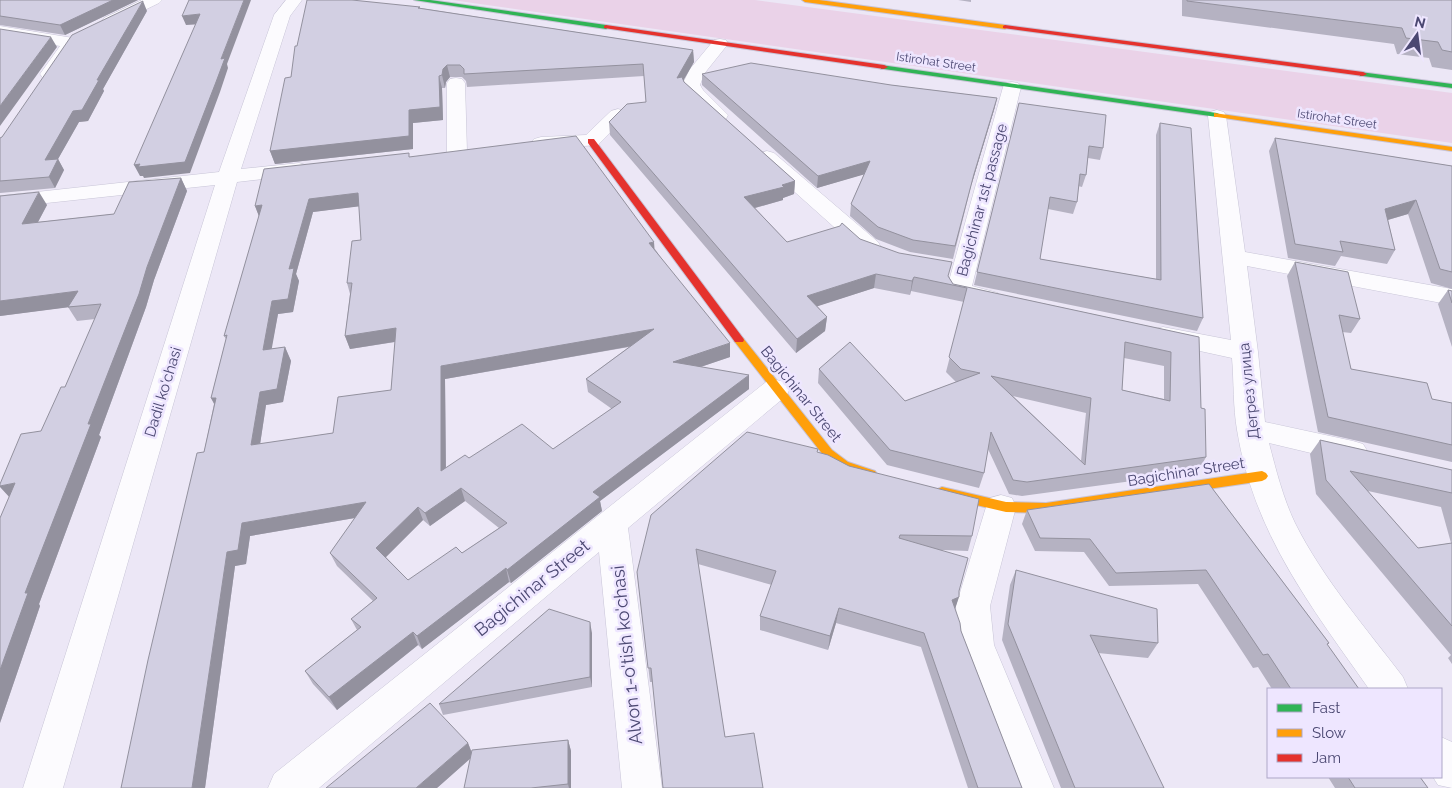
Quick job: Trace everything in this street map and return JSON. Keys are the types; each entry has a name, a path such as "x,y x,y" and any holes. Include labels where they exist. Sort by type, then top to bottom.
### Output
{"main road":[{"name":"Istirohat Street","path":"417,0 1452,149"},
{"path":"805,0 1452,86"},
{"name":"Bаgichinar Street","path":"591,141 776,389 828,453 844,465 858,471 887,478"},
{"name":"Bаgichinar Street","path":"934,490 1001,507 1022,510 1262,476"}],"street":[{"path":"0,31 67,42 154,0"},
{"name":"Dadil ko'chasi","path":"43,788 228,176 282,15 294,0"},
{"path":"40,86 69,45 67,42"},
{"path":"720,44 696,73 691,85 694,93 730,125"},
{"path":"456,83 457,152"},
{"name":"Bаgichinar 1st passage","path":"1012,87 953,269 959,291 1013,303"},
{"path":"524,145 571,140 591,141 618,115"},
{"name":"Дегрез улица","path":"1217,116 1245,352 1251,429 1262,476 1280,525 1296,554 1317,588 1389,688"},
{"path":"752,144 867,246 885,253"},
{"path":"0,202 314,167"},
{"path":"1234,257 1452,297"},
{"path":"1139,330 1245,352"},
{"name":"Bagichinar Street","path":"288,788 776,389"},
{"path":"1251,429 1376,457"},
{"path":"1001,507 973,606 976,645 1034,788"},
{"name":"Alvon 1-o'tish ko'chasi","path":"612,523 642,788"},
{"path":"1442,757 1452,771"}],"shaded area":[{"path":"452,0 755,0 1452,93 1452,143"}],"building":[{"path":"0,0 113,0 60,25 0,16"},
{"path":"189,0 244,0 221,59 225,58 185,162 138,167 140,164 134,165 200,14 182,16"},
{"path":"307,0 352,0 420,7 418,8 693,50 677,78 682,77 684,82 795,181 782,185 784,187 744,197 787,242 840,226 842,223 860,239 899,253 952,262 948,276 953,284 1199,337 1201,408 1205,409 1206,457 1027,482 1013,480 991,432 984,473 890,450 819,369 850,342 905,401 980,373 961,369 949,357 967,288 914,277 912,281 876,274 807,296 827,317 797,339 609,122 627,104 646,102 643,64 464,74 464,69 460,65 447,65 443,69 442,75 439,76 440,107 409,110 409,136 270,151 285,78 291,77 295,46 297,46","holes":["1125,342 1171,352 1170,401 1122,390","991,376 1091,398 1085,465"]},
{"path":"1187,0 1452,0 1452,52 1442,50 1438,42 1406,38 1402,28"},
{"path":"143,1 97,80 99,80 82,110 73,111 45,160 58,159 49,177 0,181 0,138 72,35"},
{"path":"0,29 51,37 0,106"},
{"path":"751,63 891,85 997,98 955,246 913,240 878,227 851,204 870,161 818,176 702,74"},
{"path":"1019,103 1106,115 1103,148 1089,146 1086,175 1080,174 1077,202 1050,197 1040,259 1161,280 1160,123 1191,128 1203,318 977,272"},
{"path":"576,136 654,242 649,243 730,343 673,362 749,375 593,492 600,497 507,570 506,568 417,636 413,632 329,697 305,671 361,627 351,619 377,598 330,553 366,502 242,523 238,550 227,552 192,788 121,788 148,660 197,453 204,452 216,398 211,398 227,335 224,336 262,205 255,206 264,169 409,153 409,157","holes":["358,193 361,240 352,241 347,283 352,283 345,336 396,328 391,390 338,397 333,433 251,445 260,392 277,389 285,347 263,350 272,301 288,299 294,268 289,269 309,199","654,329 586,379 621,402 553,449 522,424 469,458 465,455 441,471 441,366","461,488 507,523 462,553 456,547 408,580 376,548 418,507 425,513"]},
{"path":"1275,138 1452,166 1452,272 1440,269 1416,200 1385,209 1395,250 1340,241 1343,252 1295,244"},
{"path":"181,178 147,267 139,294 88,424 91,424 25,593 28,593 0,670 0,518 15,483 0,486 0,484 21,434 41,431 61,387 65,387 101,304 68,307 78,291 0,301 0,196 39,192 22,224 114,214 129,182"},
{"path":"1295,262 1348,272 1360,319 1339,315 1351,369 1427,383 1432,399 1452,403 1452,445 1328,417"},
{"path":"1448,290 1452,291 1452,303"},
{"path":"747,432 818,449 817,452 828,455 849,466 979,499 972,536 900,535 899,538 968,558 959,597 952,600 961,631 1022,788 978,788 924,633 839,608 830,636 760,616 776,571 696,549 725,737 754,733 763,788 663,788 651,668 648,668 637,572 651,515"},
{"path":"1320,440 1452,470 1452,493 1350,471 1418,548 1452,543 1452,626 1326,480"},
{"path":"1209,484 1329,643 1327,644 1358,688 1290,688 1268,654 1263,655 1206,570 1116,573 1090,539 1040,538 1027,510"},
{"path":"1016,570 1157,609 1158,643 1090,635 1164,788 1075,788 1008,624"},
{"path":"549,609 590,622 590,677 439,704"},
{"path":"430,703 468,743 416,788 326,788"},
{"path":"568,740 568,784 531,788 464,788 472,750"},
{"path":"1349,778 1421,778 1428,788 1355,788"}],"traffic: fast":[{"path":"417,0 606,27"},
{"path":"884,67 1217,115"},
{"path":"1363,74 1452,86"}],"traffic: slow":[{"path":"805,0 1005,27"},
{"path":"1217,115 1452,149"},
{"path":"739,340 828,453 844,465 871,474"},
{"path":"942,492 1006,507 1046,508 1262,476"}],"traffic: jam":[{"path":"606,27 884,67"},
{"path":"1005,27 1363,74"},
{"path":"591,141 739,340"}]}
